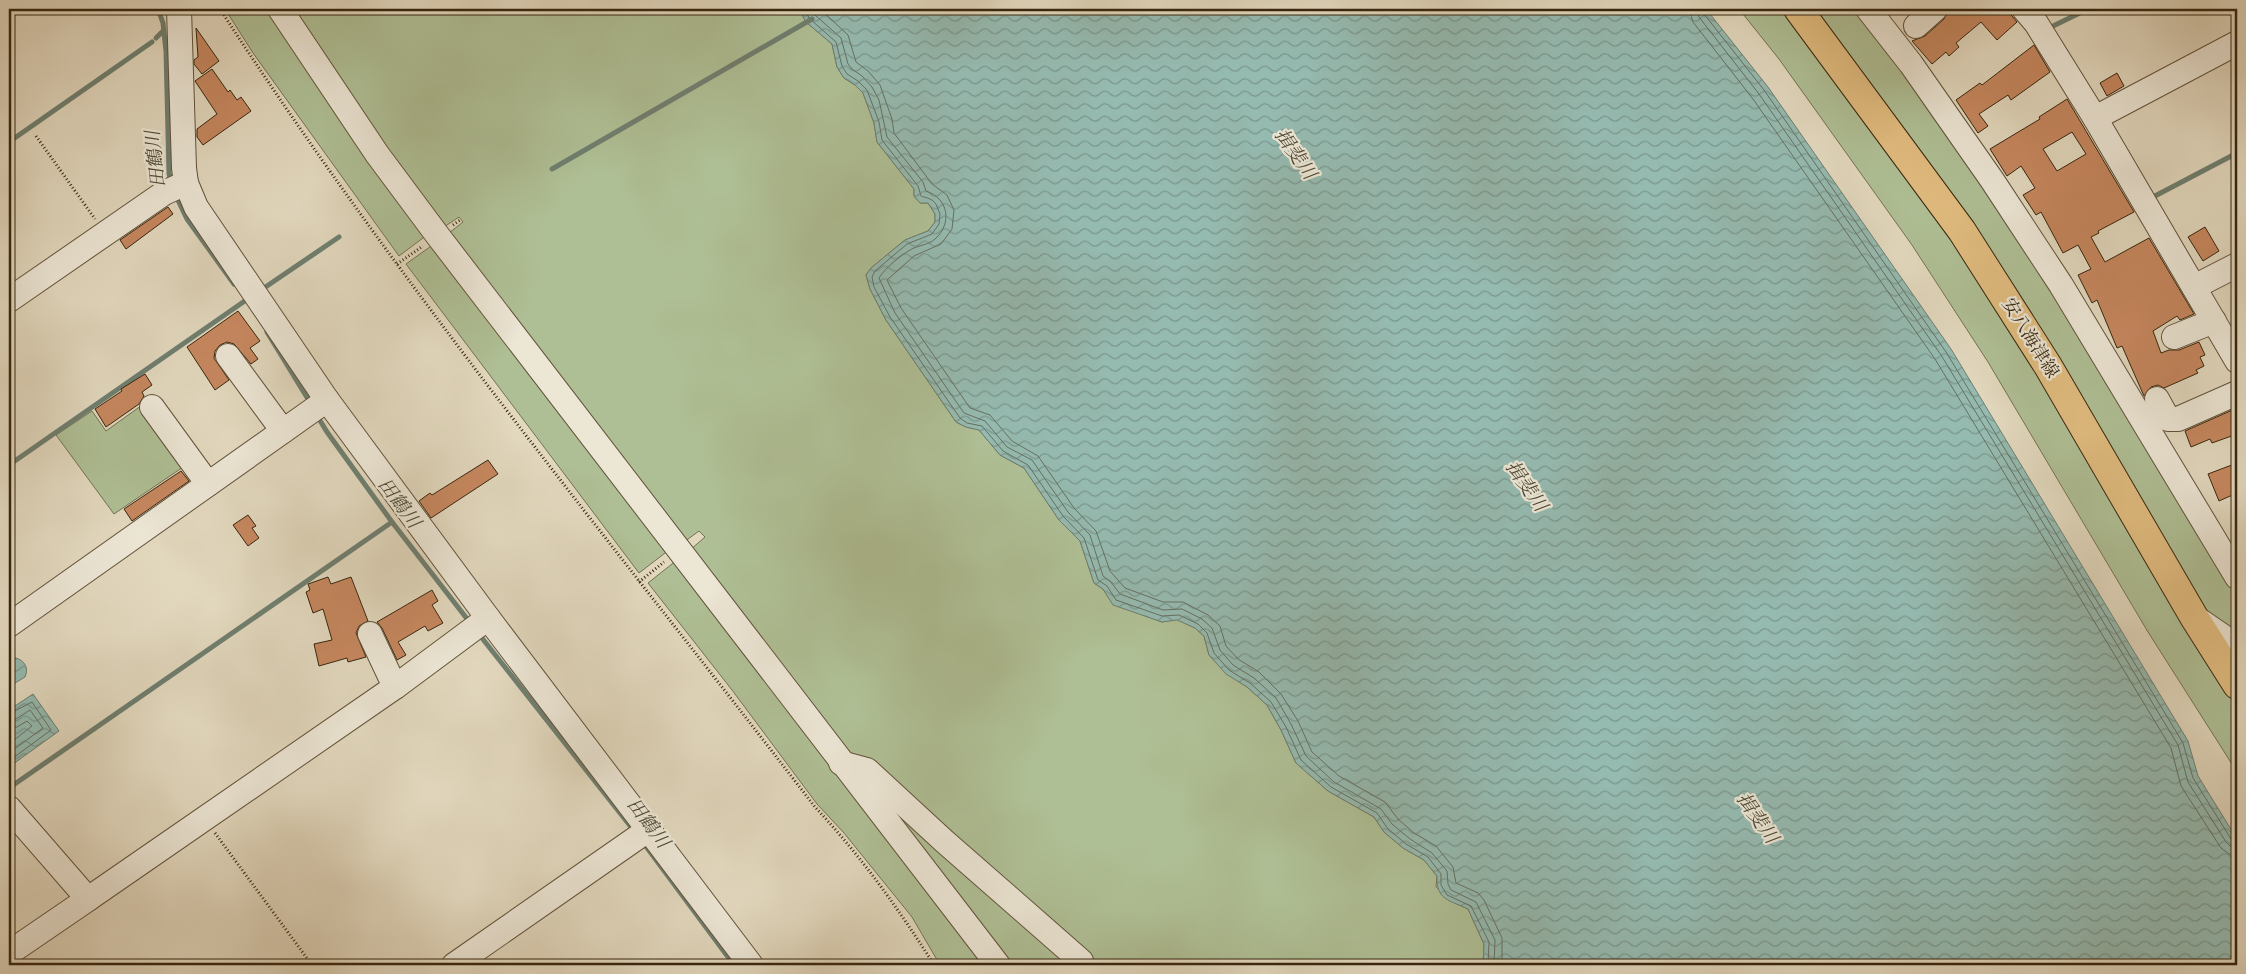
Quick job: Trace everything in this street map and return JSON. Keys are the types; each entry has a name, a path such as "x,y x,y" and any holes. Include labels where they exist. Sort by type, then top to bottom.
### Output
{"main road":[{"name":"安八海津線","path":"1798,9 1962,232 2048,366 2194,617 2237,684"}],"street":[{"path":"9,300 105,233 177,187 184,168 179,9"},
{"path":"280,9 378,154 432,228 998,965"},
{"path":"1868,9 1911,64 1982,164 2056,277 2237,577"},
{"path":"1916,26 1935,9"},
{"path":"2024,9 2036,23 2095,118 2237,361"},
{"path":"2095,118 2237,43"},
{"path":"177,187 196,207 318,406 640,835 751,965"},
{"path":"2194,287 2237,265"},
{"path":"2174,337 2214,321"},
{"path":"228,356 283,431"},
{"path":"2157,399 2168,418 2178,418 2237,393"},
{"path":"9,624 318,406"},
{"path":"152,407 208,484"},
{"path":"2194,617 2228,640 2237,651"},
{"path":"9,953 395,686 480,623"},
{"path":"370,634 395,686"},
{"path":"841,763 867,770 944,842 1081,961"},
{"path":"9,808 88,899"},
{"path":"454,965 640,835"}],"path":[{"path":"220,9 254,61 397,264 633,574 815,807 842,836 898,908 934,965"},
{"path":"36,136 105,233"},
{"path":"204,819 312,965"}],"green space":[{"path":"225,9 271,9 427,235 399,256 253,53"},
{"path":"291,9 799,9 806,22 832,44 837,67 844,78 863,93 874,123 877,142 914,189 914,196 920,203 928,203 935,214 935,222 928,231 905,240 871,268 866,275 870,289 886,320 956,422 979,430 1000,455 1024,468 1059,520 1080,541 1094,583 1103,589 1113,604 1162,622 1177,619 1195,628 1204,636 1209,655 1226,673 1247,687 1267,705 1296,763 1328,791 1374,817 1384,832 1403,848 1424,860 1437,876 1436,887 1457,904 1468,909 1484,944 1483,965 1079,965 845,751 690,550 705,537 699,531 684,542 449,233 463,222 459,217 444,227 384,148"},
{"path":"1739,9 1786,9 1953,241 2039,371 2188,623 2237,700 2237,772 2148,632 1988,362 1912,245 1779,59"},
{"path":"1812,9 1862,9 1987,181 2237,586 2237,643 2205,614"},
{"path":"434,244 669,550 639,573 406,264"},
{"path":"145,403 189,463 114,514 56,435 92,411 106,431"},
{"path":"677,560 990,965 940,965 912,917 844,833 817,804 732,690 648,583"},
{"path":"872,785 1079,965 1010,965"}],"water":[{"name":"揖斐川","path":"799,9 1706,9 1768,87 1951,349 2188,741 2198,776 2237,839 2237,965 1483,965 1484,944 1468,909 1441,895 1437,884 1437,876 1424,860 1403,848 1384,832 1374,817 1328,791 1296,763 1267,705 1247,687 1226,674 1209,655 1204,636 1195,628 1177,620 1162,622 1113,605 1103,589 1094,583 1080,541 1059,520 1024,468 1000,455 979,430 956,422 886,320 870,289 866,275 871,268 905,240 928,231 935,222 935,214 928,203 920,203 914,196 914,189 877,142 874,123 863,93 844,78 837,67 832,44 806,22"},
{"path":"16,658 24,663 27,671 25,677 15,683 9,682 9,659"},
{"path":"33,694 59,731 9,767 9,710"}],"building":[{"path":"1948,9 2006,9 2017,22 1997,40 1981,22 1956,43 1959,47 1949,56 1946,52 1932,64 1912,41 1925,36 1944,19"},
{"path":"196,28 219,61 202,74 194,64 194,60 198,57"},
{"path":"2034,45 2050,72 2011,100 2008,95 1979,114 1988,126 1978,133 1956,100 1980,83 1982,85"},
{"path":"212,69 228,92 230,90 237,100 241,97 251,111 203,145 197,137 197,129 217,114 195,81"},
{"path":"2117,73 2124,86 2107,96 2100,83"},
{"path":"2067,99 2134,212 2098,231 2099,233 2091,237 2105,262 2149,238 2194,314 2180,320 2177,316 2153,331 2161,353 2169,350 2179,350 2199,342 2205,355 2200,357 2204,366 2196,370 2198,373 2164,388 2158,385 2151,387 2144,396 2122,346 2117,348 2097,300 2092,303 2078,275 2091,269 2078,245 2063,253 2041,212 2036,215 2023,195 2035,188 2021,166 2007,176 1990,149 2040,119 2039,117","holes":["2072,132 2086,154 2057,171 2043,149"]},
{"path":"168,207 173,214 126,249 120,240"},
{"path":"2205,227 2219,251 2203,261 2188,237"},
{"path":"238,311 260,341 250,348 258,359 251,364 234,344 227,342 220,345 215,351 214,358 229,380 215,390 187,347"},
{"path":"145,374 152,385 142,392 144,396 139,404 106,427 95,409"},
{"path":"2237,408 2237,434 2212,443 2210,439 2191,447 2185,431"},
{"path":"488,460 498,474 431,518 419,501"},
{"path":"2237,463 2237,493 2219,501 2208,474"},
{"path":"181,471 189,481 132,521 124,509"},
{"path":"248,515 256,526 252,528 259,538 248,546 233,525"},
{"path":"328,577 331,584 351,577 368,621 359,626 356,633 366,657 348,662 347,658 319,666 314,644 332,640 323,609 313,613 306,592 310,590 308,584"},
{"path":"432,590 438,601 432,605 443,623 428,631 425,626 398,642 406,655 397,660 382,628 377,622"}],"waterway":[{"name":"田鶴川","path":"158,9 163,23 166,51 169,173 171,183"},
{"path":"2051,27 2088,9"},
{"path":"552,169 812,19"},
{"path":"156,38 164,30"},
{"path":"9,142 152,42"},
{"path":"2153,197 2237,153"},
{"name":"田鶴川","path":"176,196 187,219 234,284"},
{"path":"264,288 339,237"},
{"path":"9,465 249,298"},
{"name":"田鶴川","path":"267,332 311,404"},
{"name":"田鶴川","path":"316,414 392,522 471,624"},
{"path":"9,788 392,522"},
{"name":"田鶴川","path":"478,633 635,832"},
{"name":"田鶴川","path":"642,841 734,965"}]}
